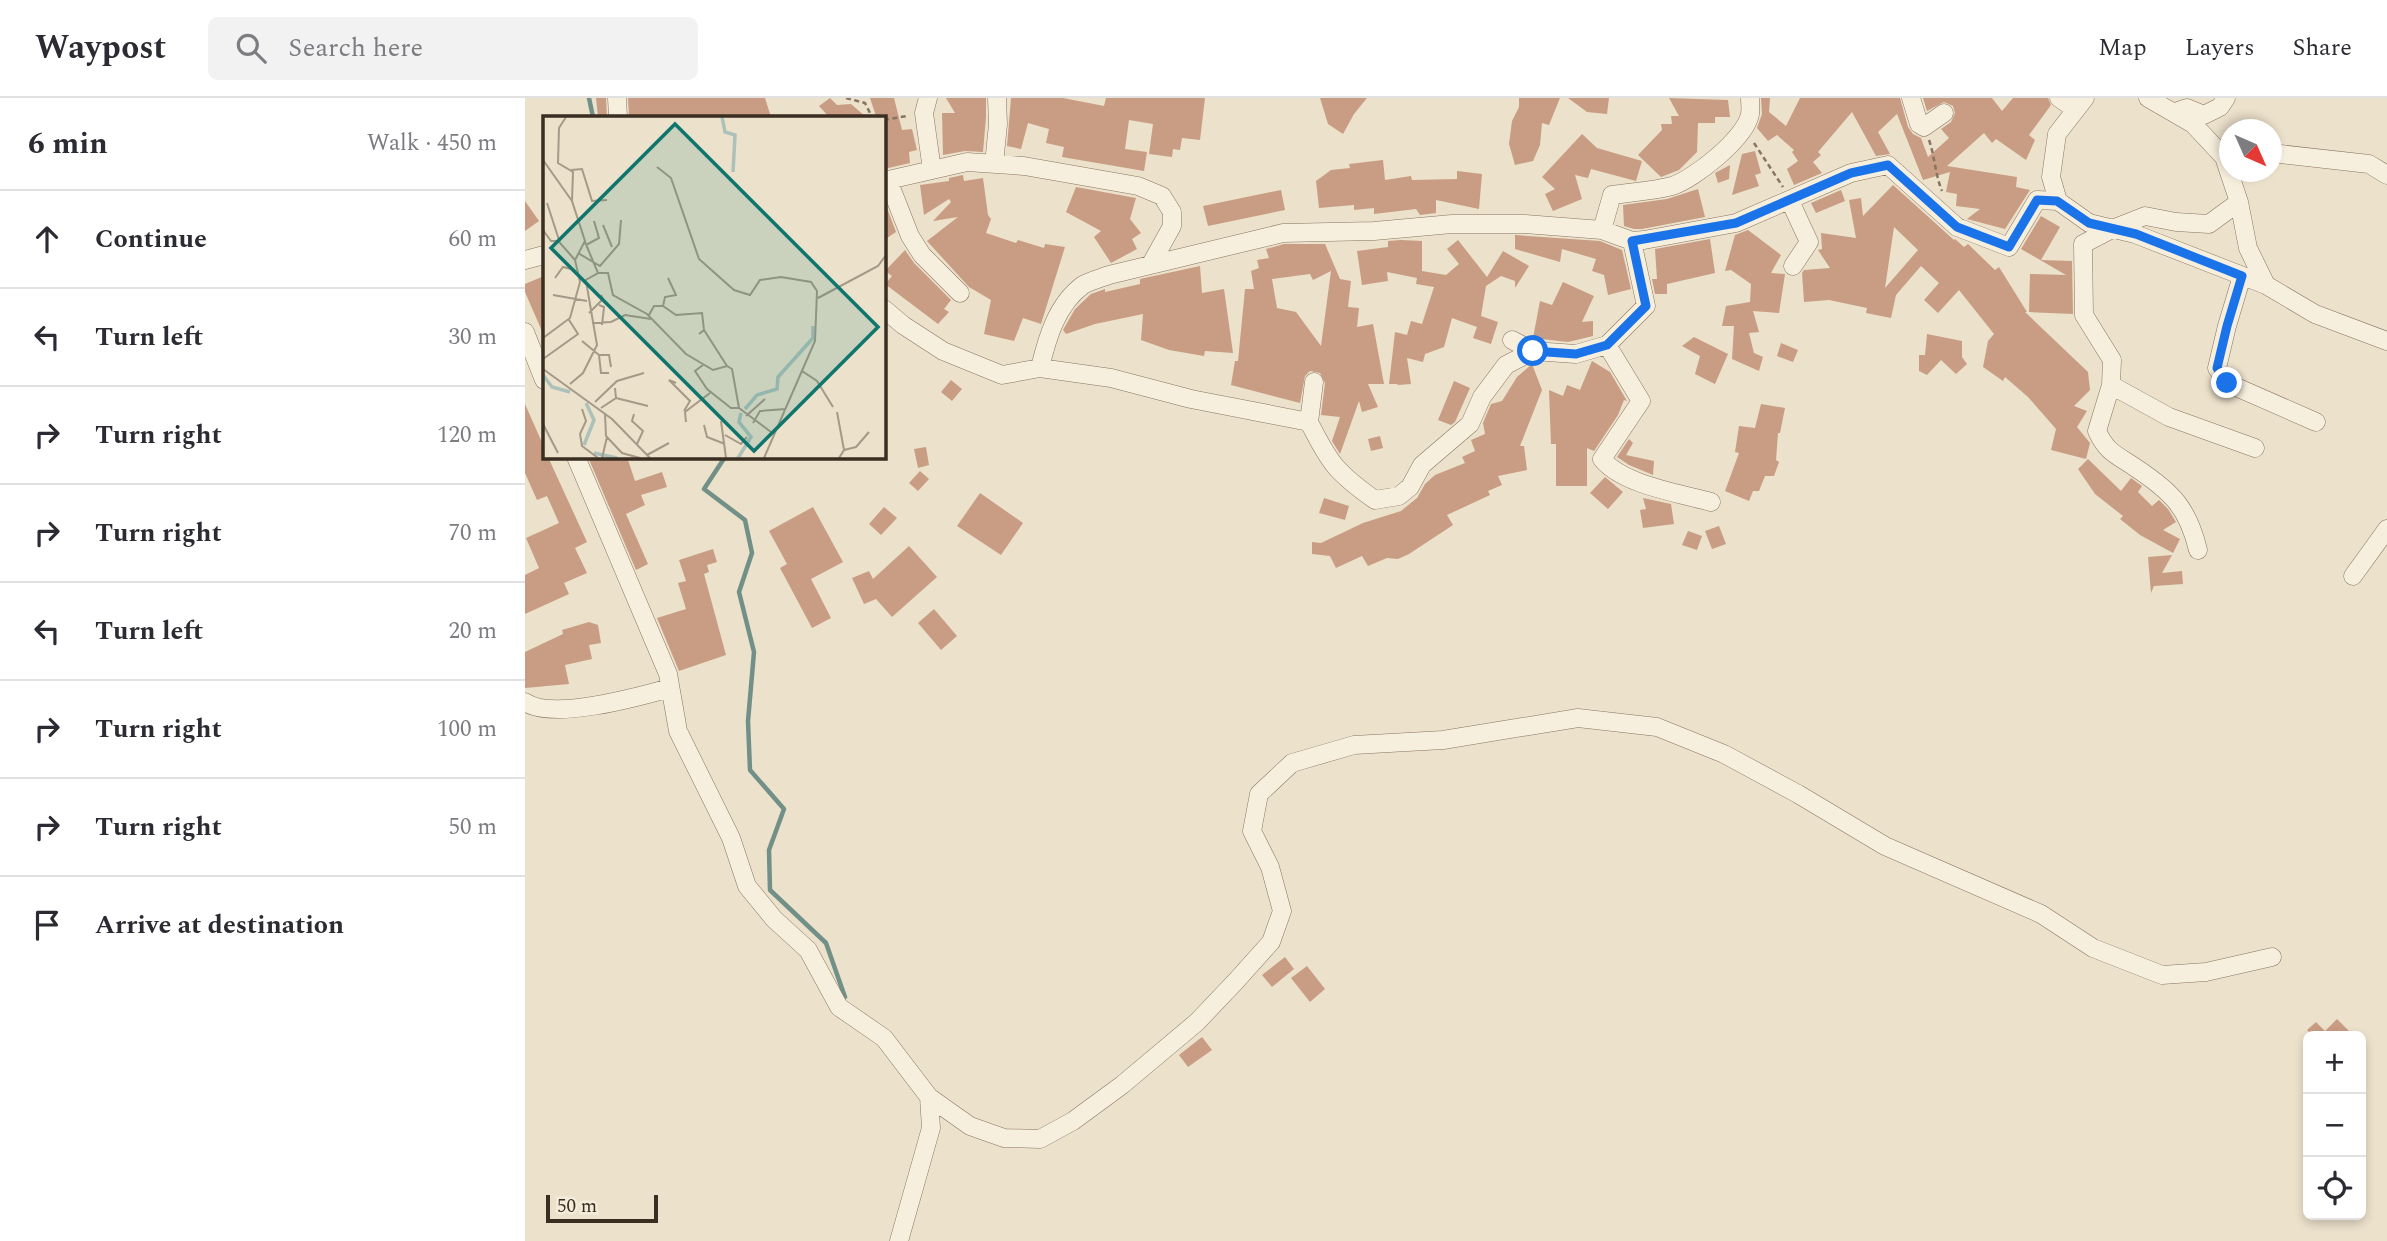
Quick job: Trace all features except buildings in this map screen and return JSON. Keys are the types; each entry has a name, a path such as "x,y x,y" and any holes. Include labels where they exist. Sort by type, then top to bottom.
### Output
{"street":[{"path":"617,98 618,116"},
{"path":"994,164 998,124 997,98"},
{"path":"1602,230 1612,195 1673,186 1696,173 1728,146 1743,130 1751,115 1750,98"},
{"path":"1911,98 1919,124 1924,127 1944,113"},
{"path":"2057,201 2051,177 2057,134 2080,104 2059,98"},
{"path":"2148,98 2193,124 2219,148"},
{"path":"2174,112 2187,108 2204,115 2220,107 2226,98"},
{"path":"926,106 932,170"},
{"path":"2282,154 2369,163 2386,171"},
{"path":"960,293 922,255 886,181 967,162 1024,166 1138,186 1162,196 1172,212 1172,226 1151,264"},
{"path":"1040,368 1048,334 1067,301 1084,285 1151,264 1283,233 1374,232 1452,224 1525,224 1602,230 1632,241 1736,223 1851,173 1888,165 1957,227 2009,247 2037,200 2057,201 2089,223 2136,234 2266,285 2315,314 2387,341"},
{"path":"2234,182 2248,248 2266,285"},
{"path":"1790,201 1809,242 1793,265"},
{"path":"2198,550 2192,526 2180,504 2145,474 2105,447 2097,431 2111,385 2112,360 2084,315 2083,244 2145,216 2176,222 2209,224 2239,202"},
{"path":"1512,340 1533,351 1576,354 1607,345 1646,306 1632,241"},
{"path":"525,260 543,255"},
{"path":"2242,276 2217,368 2227,383 2316,422"},
{"path":"885,311 943,351 1002,375 1040,368 1111,378 1191,399 1309,422"},
{"path":"525,331 543,377"},
{"path":"1607,345 1641,401 1602,458 1609,468 1643,483 1711,502"},
{"path":"1314,382 1309,422 1326,456 1343,477 1375,500 1399,496 1410,487 1422,466 1470,424 1482,397 1506,365 1533,351"},
{"path":"2111,385 2169,417 2255,448"},
{"path":"576,458 668,674 678,731 731,838 747,886 774,919 809,950 839,1007 884,1038 929,1097 970,1126 1004,1138 1040,1139 1073,1121 1122,1085 1197,1022 1271,942 1282,911 1270,867 1252,831 1259,794 1292,763 1354,744 1443,740 1577,718 1657,727 1724,754 1885,846 2041,914 2093,948 2162,975 2206,972 2272,957"},
{"path":"2353,576 2387,530"},
{"path":"525,702 533,708 559,710 635,698 670,688"},
{"path":"899,1241 931,1128 929,1097"}],"path":[{"path":"846,98 865,103 872,116"},
{"path":"885,120 926,106"},
{"path":"1924,127 1934,154 1936,178 1945,196"},
{"path":"1743,130 1779,178 1790,201"}],"waterway":[{"path":"589,98 593,116"},
{"path":"724,458 704,489 745,520 752,553 739,592 754,652 748,721 750,770 784,809 769,850 770,890 826,943 845,997"}],"route":[{"path":"1533,351 1576,354 1607,345 1646,306 1632,241 1736,223 1851,173 1888,165 1957,227 2009,247 2037,200 2057,201 2089,223 2136,234 2242,276 2217,368 2227,383"}]}
